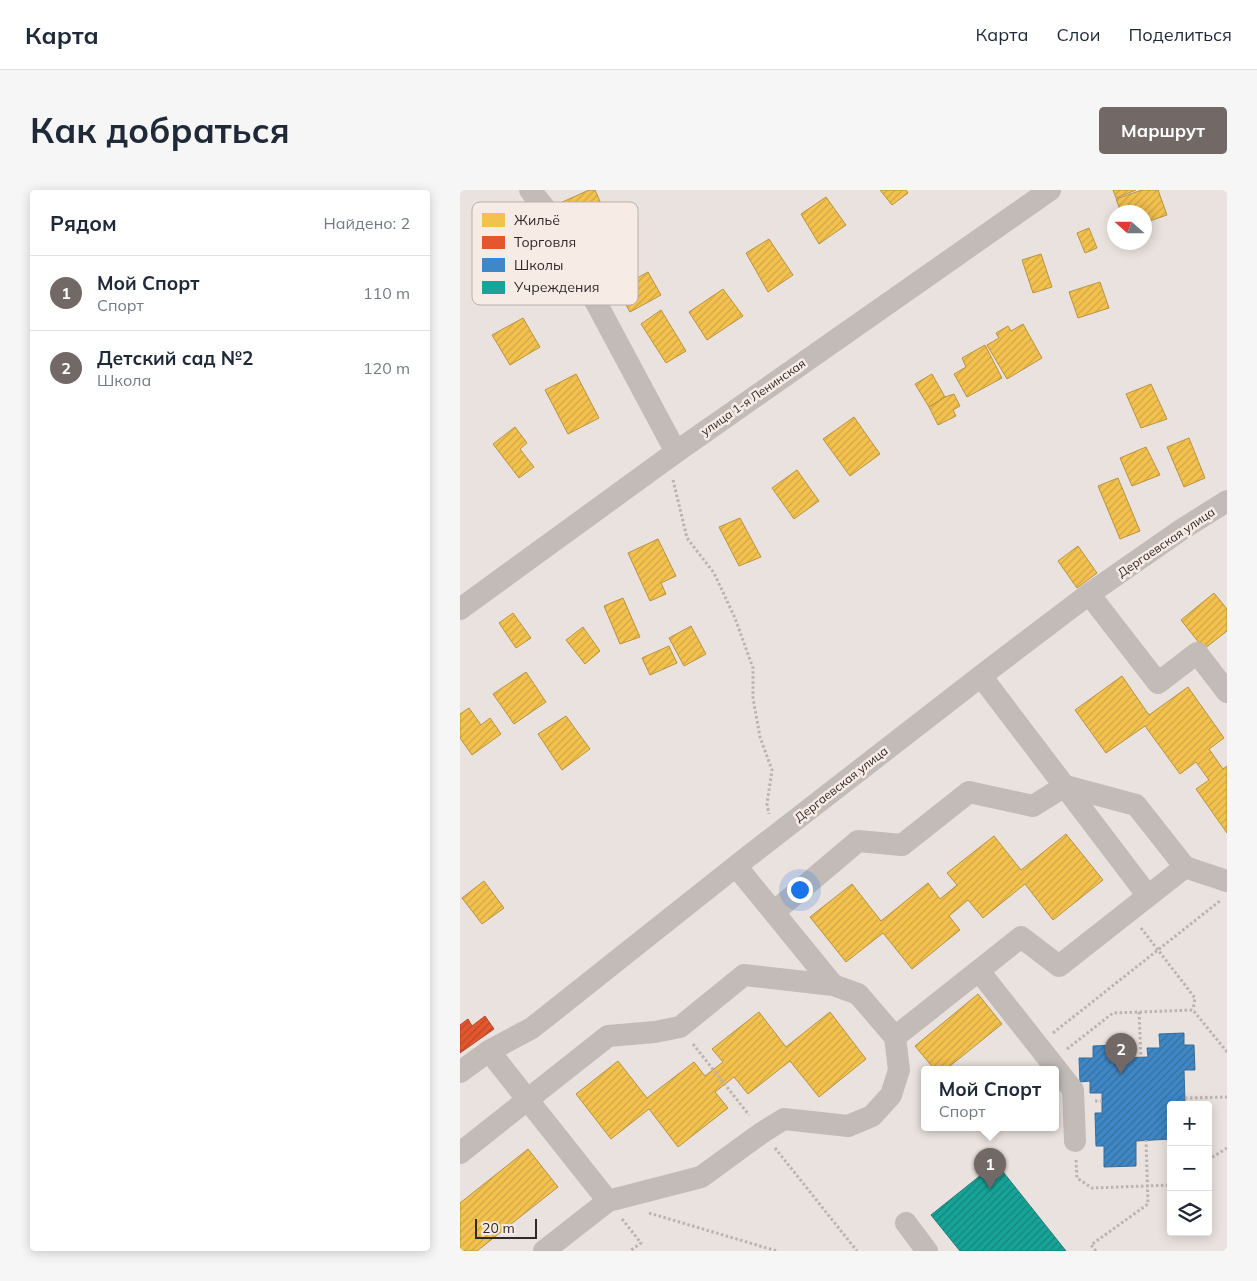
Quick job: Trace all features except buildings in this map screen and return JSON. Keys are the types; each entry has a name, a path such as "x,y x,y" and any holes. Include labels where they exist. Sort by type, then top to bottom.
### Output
{"street":[{"path":"530,190 540,202"},
{"name":"улица 1-я Ленинская","path":"460,609 676,452 1050,190"},
{"path":"597,305 676,452"},
{"name":"Дергаевская улица","path":"460,1072 489,1051 532,1028 736,866 1089,594 1181,530 1227,501"},
{"path":"1089,594 1158,683 1197,653 1227,692"},
{"path":"981,676 1148,896"},
{"path":"774,912 858,841 902,845 969,792 1034,806 1065,786 1136,805 1185,867 1227,881"},
{"path":"736,866 833,985"},
{"path":"895,1037 1021,937 1059,966 1185,867"},
{"path":"979,970 1054,1066"},
{"path":"460,1153 608,1036 656,1032 680,1027 744,975 833,985 858,994 895,1037 899,1070 891,1095 872,1116 848,1126 784,1119 701,1177 608,1201 544,1251"},
{"path":"489,1051 608,1201"},
{"path":"1059,1072 1073,1090 1075,1141"},
{"path":"906,1222 927,1251"}],"path":[{"path":"676,452 673,481 687,538 714,573 735,618 753,668 753,698 760,737 772,770 767,804 775,836"},
{"path":"1045,1054 1158,950 1227,895"},
{"path":"1128,912 1195,998 1193,1010 1227,1052"},
{"path":"1045,1054 1113,1013 1193,1010"},
{"path":"1139,1012 1141,1058"},
{"path":"1185,1098 1227,1097"},
{"path":"1096,1251 1091,1245 1148,1204 1146,1140"},
{"path":"1075,1141 1077,1178 1092,1188 1167,1185"},
{"path":"1212,1157 1227,1148"},
{"path":"608,1201 641,1242 630,1251"},
{"path":"645,1212 777,1251"}],"place":[{"name":"Детский сад №2","path":"1121,1074"},
{"name":"Мой Спорт","path":"990,1189"}]}
